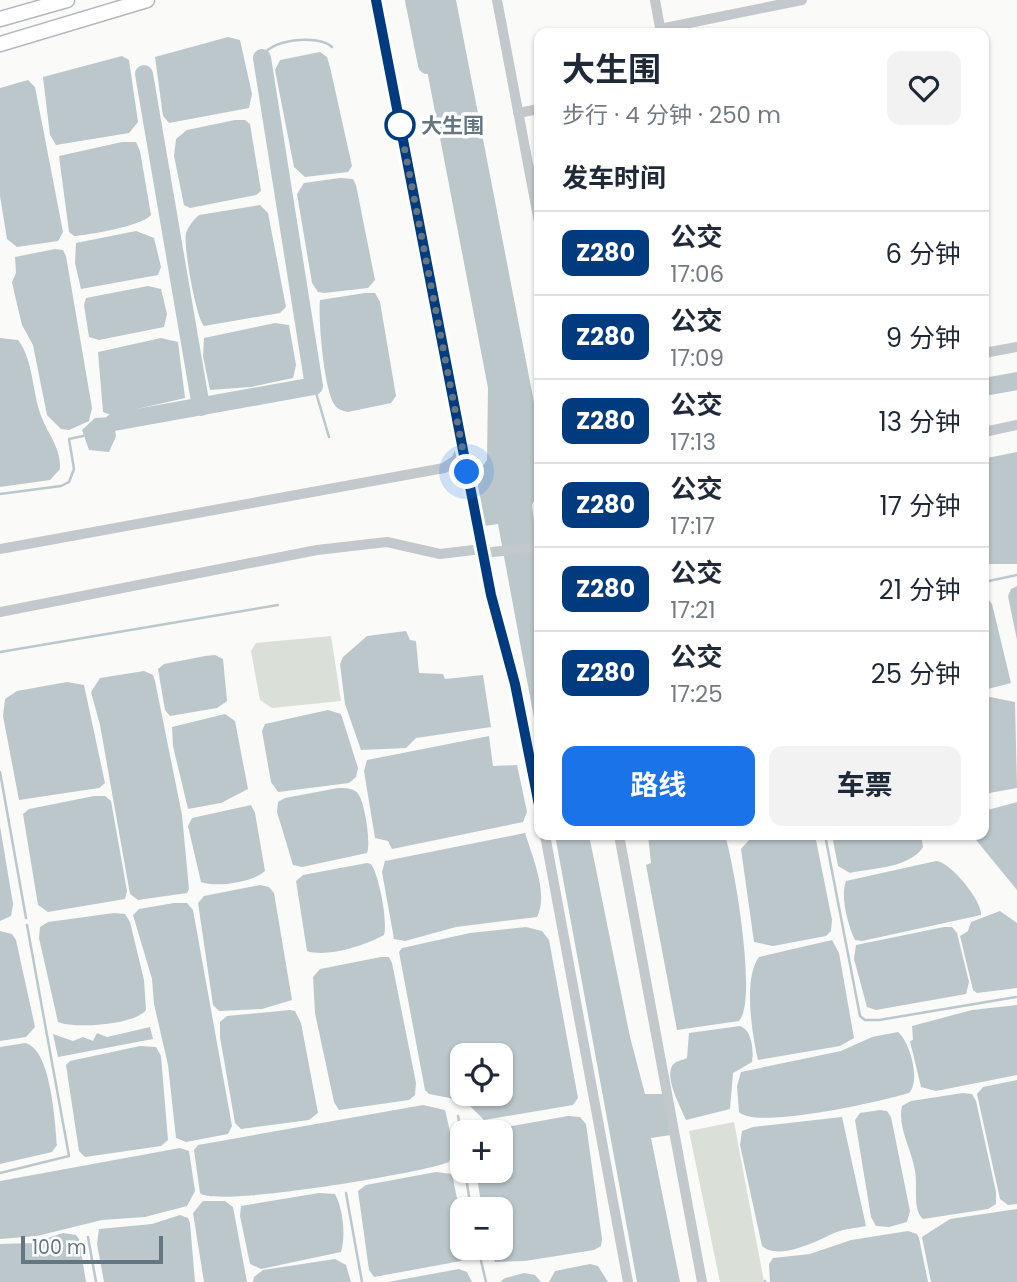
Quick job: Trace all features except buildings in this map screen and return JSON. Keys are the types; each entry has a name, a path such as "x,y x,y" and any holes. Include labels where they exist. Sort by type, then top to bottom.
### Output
{"highway":[{"path":"0,19 67,0"},
{"path":"0,44 147,0"}],"street":[{"path":"376,0 482,551 515,684 534,780"},
{"path":"497,0 534,195"},
{"path":"655,0 660,28"},
{"path":"796,0 798,12"},
{"path":"675,28 802,0"},
{"path":"519,113 534,110"},
{"path":"989,352 1017,347"},
{"path":"989,431 1017,425"},
{"path":"0,549 444,468 456,460 462,446"},
{"path":"0,612 317,550 387,542 440,554 534,547"},
{"path":"546,840 628,1282"},
{"path":"620,840 702,1282"}],"shaded area":[{"path":"413,0 456,0 534,402 534,718 498,524 478,527 469,473 481,468 487,460 488,388 422,44 424,38"},
{"path":"228,37 240,40 252,94 249,108 169,123 163,116 155,57"},
{"path":"320,52 327,57 330,67 352,166 348,172 305,177 294,167 275,70 280,60"},
{"path":"122,56 129,60 138,122 129,133 56,145 50,135 43,77"},
{"path":"28,80 35,87 63,232 58,241 17,247 7,239 0,196 0,88"},
{"path":"245,120 250,124 261,191 256,195 190,208 184,205 174,156 176,139 187,130"},
{"path":"122,142 136,142 140,151 151,215 127,226 74,236 69,232 59,156"},
{"path":"353,179 356,185 375,280 368,288 324,293 318,292 312,283 297,194 304,183"},
{"path":"260,205 268,213 286,307 280,313 204,326 197,310 191,281 186,233 199,215"},
{"path":"136,231 154,238 161,267 158,275 81,289 75,263 76,243"},
{"path":"55,249 63,250 66,256 92,408 89,421 69,430 61,429 47,415 33,345 22,325 12,282 16,273 15,257"},
{"path":"148,286 161,289 167,314 164,327 99,340 89,337 84,305 86,298"},
{"path":"375,293 380,302 396,396 391,403 348,412 335,406 327,384 320,300"},
{"path":"275,323 289,325 296,365 293,378 251,387 210,390 203,356 204,338"},
{"path":"0,338 18,340 27,357 39,409 59,455 60,469 50,480 0,487"},
{"path":"161,338 178,342 185,398 111,415 103,412 98,352"},
{"path":"113,417 116,436 109,452 89,450 82,430 95,418"},
{"path":"1017,452 1017,564 989,564 989,458"},
{"path":"1017,586 1017,640 1008,596 1011,589"},
{"path":"989,600 992,604 1011,683 989,689"},
{"path":"406,631 410,640 416,641 419,673 443,674 445,679 483,675 491,727 416,738 406,748 361,750 345,704 340,664 343,657 367,636"},
{"path":"331,636 341,701 272,708 260,700 251,651 256,643"},
{"path":"215,655 223,659 227,701 217,708 170,716 165,710 158,669 164,664"},
{"path":"144,671 153,675 155,681 182,815 189,889 187,893 138,900 130,894 100,725 91,692 100,678"},
{"path":"67,682 84,685 105,783 99,788 19,800 3,716 5,699 17,691"},
{"path":"989,697 1015,702 1017,788 989,793"},
{"path":"328,710 341,714 358,768 356,777 349,783 278,792 271,782 262,731 265,724"},
{"path":"225,714 235,721 248,789 221,803 188,809 173,746 172,727"},
{"path":"489,736 493,766 517,765 527,812 523,822 392,849 388,841 375,838 364,771 367,760"},
{"path":"347,788 359,795 368,833 367,853 302,867 293,865 277,812 278,802 285,798"},
{"path":"105,796 111,801 127,891 125,899 48,912 38,905 23,814 29,809"},
{"path":"1017,802 1017,890 976,840 989,840 989,810"},
{"path":"251,805 255,813 265,871 234,883 201,882 188,826 192,818"},
{"path":"0,826 13,904 11,916 0,921"},
{"path":"525,833 540,886 540,908 537,917 456,927 405,941 394,939 382,872 385,861"},
{"path":"556,840 590,840 630,1037 645,1094 665,1094 671,1135 651,1138 680,1282 637,1282"},
{"path":"649,840 726,840 734,873 745,961 744,1008 739,1021 677,1030 646,865 651,863"},
{"path":"749,840 816,840 832,920 831,931 826,936 773,946 754,942 741,849"},
{"path":"833,840 922,840 923,847 917,854 900,863 850,873 838,866"},
{"path":"936,861 949,868 964,883 977,901 981,915 862,941 855,940 844,903 846,881"},
{"path":"371,864 380,888 385,920 384,935 335,952 307,951 296,881 303,875"},
{"path":"260,885 269,887 274,893 292,1000 262,1009 219,1011 213,1005 198,903 204,896"},
{"path":"187,903 193,910 232,1126 228,1134 186,1142 176,1138 168,1065 154,1004 152,979 133,915 139,909"},
{"path":"1000,911 1017,923 1017,988 977,993 973,990 960,936 968,931 971,922"},
{"path":"114,913 125,914 130,922 144,980 146,1010 130,1019 104,1024 77,1025 58,1022 39,938 40,927 48,922"},
{"path":"526,927 542,931 549,940 578,1098 573,1105 484,1120 470,1106 513,1106 513,1043 450,1043 450,1098 429,1094 425,1090 399,952 402,948 470,933"},
{"path":"952,927 957,933 969,982 966,994 876,1010 867,1007 854,959 856,945"},
{"path":"0,931 12,934 16,940 35,1027 26,1037 0,1041"},
{"path":"832,940 839,953 854,1038 840,1046 758,1060 751,1022 750,992 754,966 759,957"},
{"path":"389,957 392,963 416,1083 415,1095 409,1100 339,1110 334,1102 315,1013 313,977 320,969"},
{"path":"1017,1005 1017,1075 936,1091 921,1087 910,1041 913,1040 912,1026 972,1010"},
{"path":"295,1011 301,1023 318,1113 309,1120 241,1129 235,1123 220,1037 220,1022 227,1016"},
{"path":"740,1026 750,1036 753,1057 752,1062 733,1073 730,1109 686,1120 672,1086 670,1072 673,1064 687,1058 689,1033"},
{"path":"150,1027 153,1039 58,1057 53,1034 73,1041 83,1037 93,1041 97,1033 107,1037"},
{"path":"898,1032 910,1053 914,1071 909,1093 793,1116 750,1117 739,1112 737,1086 741,1072 841,1051 872,1037"},
{"path":"25,1043 34,1048 46,1071 57,1145 52,1152 0,1164 0,1047"},
{"path":"140,1046 156,1047 161,1056 168,1140 161,1146 85,1157 79,1151 66,1065 70,1061"},
{"path":"1017,1080 1017,1204 1008,1205 1000,1199 977,1094 983,1087"},
{"path":"972,1094 976,1101 996,1192 996,1204 988,1209 923,1219 916,1204 915,1171 903,1130 902,1106 911,1101"},
{"path":"423,1105 445,1110 450,1132 450,1159 431,1167 362,1181 278,1193 214,1196 200,1193 194,1150 198,1145"},
{"path":"887,1111 891,1117 910,1211 907,1222 889,1227 876,1226 871,1217 855,1120 860,1113"},
{"path":"568,1116 580,1117 586,1124 601,1246 594,1250 525,1261 495,1262 494,1260 513,1260 513,1197 480,1197 478,1183 513,1183 513,1126"},
{"path":"842,1117 866,1226 838,1232 788,1251 769,1250 762,1246 740,1145 742,1131 753,1127"},
{"path":"734,1122 764,1282 720,1282 689,1131"},
{"path":"180,1148 189,1151 195,1191 187,1206 145,1217 102,1220 37,1236 0,1239 0,1181"},
{"path":"436,1172 450,1174 450,1183 454,1183 457,1197 450,1197 450,1260 462,1260 374,1277 369,1270 358,1191 366,1185"},
{"path":"319,1193 335,1194 338,1200 343,1230 341,1252 261,1269 250,1264 240,1216 241,1206"},
{"path":"203,1201 225,1201 233,1207 247,1282 204,1282 193,1213"},
{"path":"1017,1209 1017,1282 931,1282 922,1237 950,1219"},
{"path":"180,1215 188,1218 190,1223 195,1282 104,1282 97,1244 99,1229 152,1224"},
{"path":"908,1231 917,1234 919,1238 928,1282 770,1282 769,1264 773,1258 810,1254 851,1240"},
{"path":"63,1233 76,1235 79,1239 86,1282 0,1282 0,1244 32,1243"},
{"path":"335,1259 346,1265 351,1282 253,1282 254,1277 263,1270"},
{"path":"590,1264 598,1266 608,1282 549,1282 555,1271"},
{"path":"459,1269 467,1272 472,1282 388,1282"},
{"path":"524,1273 535,1275 541,1282 500,1282 505,1278"}],"waterway":[{"path":"414,0 427,65"},
{"path":"262,58 274,46 294,40 316,41 332,47"},
{"path":"114,422 314,386 262,58"},
{"path":"144,74 201,407"},
{"path":"989,386 1017,381"},
{"path":"314,386 329,437"},
{"path":"0,494 61,486 69,482 74,469 69,439 83,436"},
{"path":"989,581 1017,575"},
{"path":"0,652 278,605"},
{"path":"0,772 26,918"},
{"path":"826,840 860,1016 865,1020 879,1020 1016,997"},
{"path":"0,1173 69,1156 27,925"},
{"path":"458,1116 459,1120"},
{"path":"467,1183 469,1197"},
{"path":"346,1193 362,1282"},
{"path":"88,1237 96,1282"},
{"path":"481,1260 486,1282"}],"bus line":[{"name":"Z280","path":"376,0 491,595 515,684 534,780"}],"place":[{"name":"大生围","path":"400,125"}],"route":[{"path":"400,125 467,472"}]}
